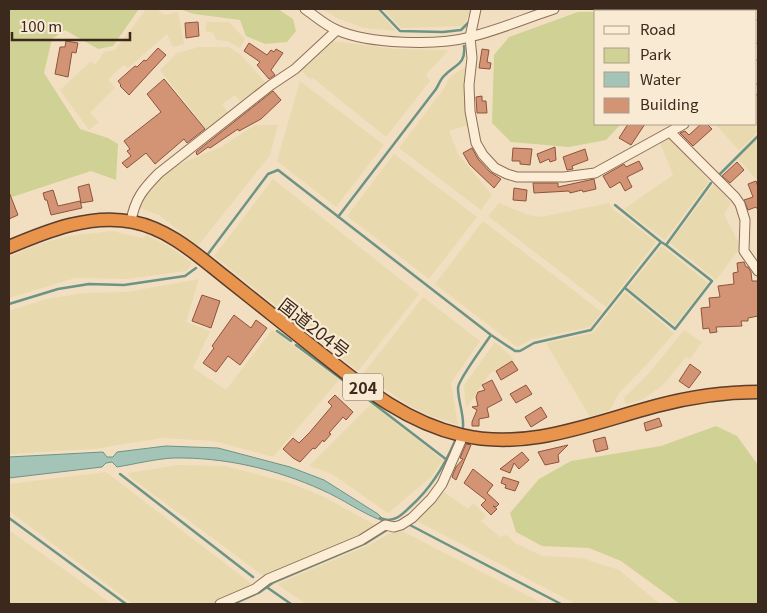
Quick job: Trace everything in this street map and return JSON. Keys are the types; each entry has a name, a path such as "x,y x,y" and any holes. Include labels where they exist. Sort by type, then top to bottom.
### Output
{"highway":[{"name":"国道204号","path":"9,247 54,229 74,224 115,220 132,221 149,226 167,234 184,246 377,398 431,426 463,436 503,440 528,439 552,435 687,398 726,393 758,392"}],"street":[{"path":"305,9 336,30 357,36 416,42 470,37 554,9"},
{"path":"476,9 470,37 472,58 469,85 470,111 476,143 483,156 495,168 517,177 564,177 595,173 682,125"},
{"path":"757,9 758,15"},
{"path":"132,221 134,207 143,190 159,173 271,85 295,69 336,30"},
{"path":"670,132 740,204 745,220 744,251 758,271"},
{"path":"220,604 255,589 268,579 361,540 385,525 391,526 412,518 431,499 442,484 463,436"}],"shaded area":[{"path":"146,9 156,9 165,15 178,12 184,44 173,47 167,34 128,68 124,65 108,79 115,88 90,113 99,122 89,130 60,90 91,61 95,65 104,52 115,50"},
{"path":"322,9 376,9 396,31 363,28 337,18"},
{"path":"383,9 470,9 470,12 463,26 401,28"},
{"path":"207,22 229,22 245,39 240,48 227,41 216,40 213,33 205,31"},
{"path":"332,41 396,49 449,50 426,74 430,81 386,137 313,78 310,79 300,69"},
{"path":"199,47 229,47 241,55 267,84 242,104 235,95 222,104 229,114 208,131 160,70 177,53"},
{"path":"466,66 468,125 449,131 458,154 492,195 481,210 399,148 445,87 449,78"},
{"path":"300,81 384,145 336,207 277,161"},
{"path":"757,98 758,132 739,150 716,125 757,125"},
{"path":"255,125 278,125 270,155 198,246 159,215 140,208 153,184 175,166 221,147"},
{"path":"669,137 709,181 665,240 624,209 673,175 660,142"},
{"path":"758,138 758,181 737,158"},
{"path":"394,154 477,217 429,279 347,216"},
{"path":"273,179 419,294 358,371 214,256"},
{"path":"714,184 731,203 724,214 741,247 716,280 670,243"},
{"path":"499,203 528,215 541,217 609,203 614,210 656,242 606,307 488,216"},
{"path":"483,221 602,312 590,327 533,339 517,347 435,284"},
{"path":"112,231 142,238 147,235 170,247 192,263 186,271 127,279 75,278 9,298 9,257 36,245 69,236"},
{"path":"662,246 708,283 675,325 628,288"},
{"path":"199,279 186,322 210,331 193,368 226,390 272,330 339,380 273,457 214,441 162,438 94,449 9,454 9,311 46,299 84,293 127,292"},
{"path":"625,292 674,333 619,393 610,410 590,417 546,343 593,333"},
{"path":"423,297 480,341 451,383 458,425 431,416 408,405 363,374"},
{"path":"684,330 702,342 690,359 686,357 663,385 642,400 626,404 624,398 651,371"},
{"path":"495,342 514,359 490,373 466,408 464,385"},
{"path":"371,404 443,460 431,477 388,513 332,474 309,466"},
{"path":"178,465 225,466 290,483 322,496 377,526 358,538 265,577 130,477 128,473"},
{"path":"106,472 253,585 211,604 133,604 9,511 9,484"},
{"path":"443,491 468,509 474,503 486,516 481,521 500,537 507,535 515,543 542,556 582,558 619,570 660,604 576,604 415,520"},
{"path":"9,530 112,604 9,604"},
{"path":"394,531 402,531 544,604 306,604 277,584 369,545"}],"green space":[{"path":"9,9 139,9 113,46 98,49 65,30 52,39 44,73 80,129 108,138 118,144 116,180 91,171 9,198"},
{"path":"180,9 278,9 293,19 296,31 287,42 265,44 246,36 240,20 194,14"},
{"path":"578,12 594,12 594,125 620,125 606,140 569,147 511,142 492,123 494,55 509,37"},
{"path":"716,426 737,436 758,465 758,604 680,604 621,561 589,548 542,546 516,532 510,513 539,479 571,461 661,446"}],"water":[{"path":"166,446 218,448 290,467 324,480 378,514 383,521 330,494 286,476 230,462 173,458 117,467 112,462 106,463 102,467 9,478 9,457 103,452 107,457 113,457 117,452"}],"building":[{"path":"198,22 199,36 186,38 185,23"},
{"path":"66,41 78,43 76,53 72,52 68,77 55,74 60,47 65,47"},
{"path":"249,43 267,55 271,50 274,52 276,49 283,53 271,70 275,75 269,79 257,65 260,62 244,51"},
{"path":"158,48 166,55 129,95 120,86 118,81 135,66 137,67 144,60 146,61"},
{"path":"482,49 489,50 487,62 491,63 490,69 479,68"},
{"path":"164,79 205,129 187,143 184,139 155,164 146,153 127,168 122,163 131,156 127,151 130,149 124,141 161,112 147,94"},
{"path":"273,91 281,100 261,119 239,131 238,129 197,155 196,152"},
{"path":"482,96 482,101 486,101 487,113 477,113 476,97"},
{"path":"627,125 644,125 631,145 619,138"},
{"path":"700,125 708,125 712,129 693,146 680,133 685,131 689,135"},
{"path":"555,147 556,160 550,162 549,159 540,163 537,154"},
{"path":"472,148 478,159 490,172 501,179 494,188 470,165 463,153"},
{"path":"513,148 532,149 530,165 520,164 520,161 512,161"},
{"path":"585,149 588,160 572,166 573,169 567,170 563,157"},
{"path":"639,161 643,169 627,177 632,187 625,191 620,182 610,188 603,176 624,164 626,167"},
{"path":"737,162 744,170 730,183 722,176"},
{"path":"594,179 596,189 570,193 569,191 534,193 533,183 558,183 558,187"},
{"path":"756,181 758,187 758,210 756,207 748,210 744,200 753,197 748,184"},
{"path":"89,184 93,201 81,203 78,187"},
{"path":"514,188 527,190 526,201 513,200"},
{"path":"53,190 58,206 80,201 82,208 51,215 43,193"},
{"path":"9,192 18,215 9,219"},
{"path":"744,262 751,272 752,281 758,281 758,316 748,318 748,321 741,321 742,326 716,327 717,332 710,333 709,328 703,329 701,308 710,307 709,298 720,297 718,286 734,284 733,273 738,272 737,263"},
{"path":"202,295 220,301 211,328 192,321"},
{"path":"234,315 251,328 256,320 267,328 240,365 228,356 216,372 203,363 214,348 212,346"},
{"path":"512,361 518,370 501,380 496,371"},
{"path":"690,364 701,372 689,388 679,381"},
{"path":"492,380 502,400 487,408 489,417 479,419 479,426 472,426 477,410 472,407 478,406 476,397 478,392 485,390 482,385"},
{"path":"526,385 532,394 516,403 510,394"},
{"path":"335,395 353,412 346,420 343,417 324,442 323,440 315,449 313,448 300,462 293,458 283,449 293,438 299,443 310,432 332,406 328,402"},
{"path":"541,407 547,417 531,427 525,417"},
{"path":"659,418 662,426 646,431 644,423"},
{"path":"605,437 608,449 596,452 593,440"},
{"path":"466,444 471,445 456,480 452,477 456,467 463,459 460,458"},
{"path":"568,445 558,455 559,462 545,465 538,452"},
{"path":"522,452 529,460 519,469 514,463 510,473 500,469"},
{"path":"473,469 493,485 487,493 499,504 496,507 493,506 497,509 491,515 481,505 486,500 464,483"},
{"path":"503,477 519,482 515,491 505,488 506,485 501,483"}],"waterway":[{"path":"379,9 400,31 443,32 461,30 469,22"},
{"path":"338,217 436,89 442,78 462,60 464,46"},
{"path":"718,176 758,136"},
{"path":"208,254 268,174 278,170 491,335 515,351 520,351 534,343 591,330 661,242"},
{"path":"615,205 666,245 711,183"},
{"path":"625,288 675,329 712,281 666,245"},
{"path":"9,304 58,289 89,284 124,285 185,276 196,268"},
{"path":"277,331 291,341"},
{"path":"463,427 458,393 459,384 491,335"},
{"path":"296,345 352,387"},
{"path":"361,394 447,460"},
{"path":"380,518 385,520 397,518 425,492 436,477 455,441"},
{"path":"120,474 253,577"},
{"path":"9,518 126,604"},
{"path":"408,524 561,604"},
{"path":"233,604 260,592 274,582 366,543 390,528"},
{"path":"268,588 291,604"}]}
